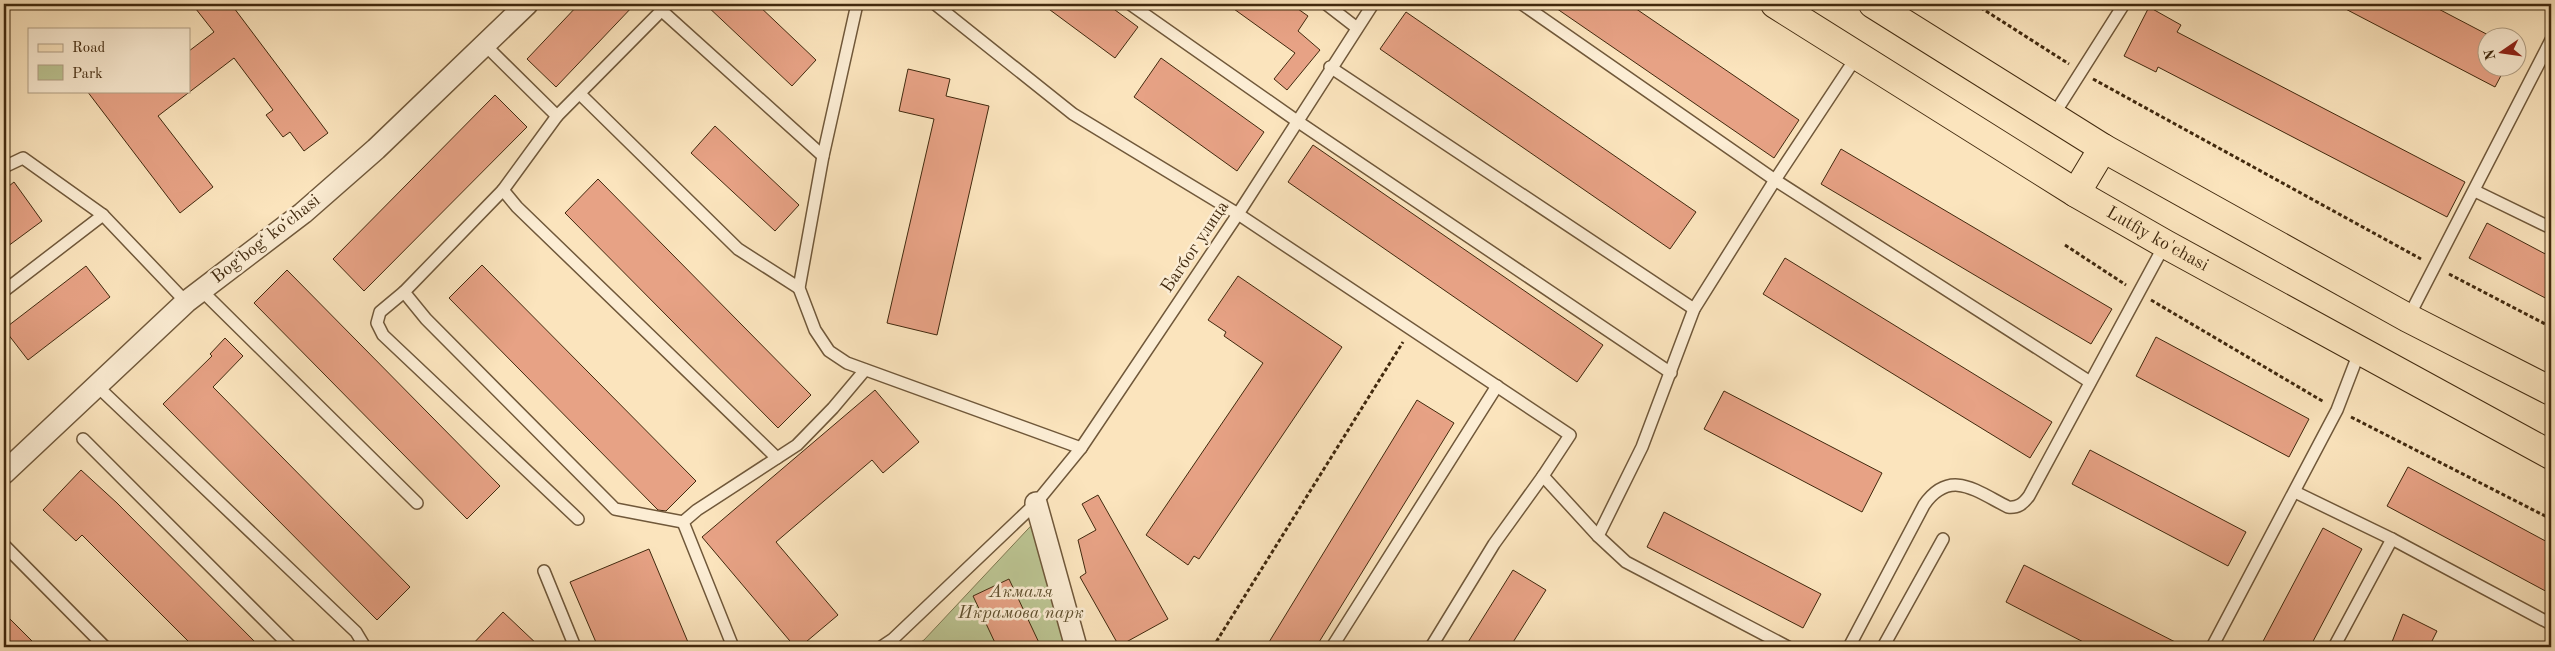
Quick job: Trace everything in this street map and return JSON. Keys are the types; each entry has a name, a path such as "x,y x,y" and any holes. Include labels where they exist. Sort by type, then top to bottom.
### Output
{"main road":[{"name":"Lutfiy ko'chasi","path":"1775,4 2076,193 2165,244 2551,455"},
{"path":"1873,4 2052,118 2103,148 2408,318 2551,391"},
{"path":"2076,193 2103,148"}],"street":[{"name":"Bogʻbogʻ koʻchasi","path":"4,473 193,296 303,213 376,148 527,4"},
{"path":"1036,503 1076,647"}],"lane":[{"path":"857,4 823,156 799,288 815,330 829,351 847,363 1081,448"},
{"path":"935,4 1073,114 1238,214 1570,436 1494,544 1431,647"},
{"path":"1130,4 1297,121 1670,373"},
{"path":"1326,4 1357,28"},
{"name":"Багбог улица","path":"881,647 893,640 1036,503 1081,448 1238,214 1330,67 1373,4"},
{"path":"1522,4 1775,180 2090,382"},
{"path":"2052,118 2124,4"},
{"path":"578,519 383,335 377,323 380,312 404,292 503,190 557,116 664,7 823,156"},
{"path":"2408,318 2476,191 2551,40"},
{"path":"484,45 557,116"},
{"path":"1598,536 1642,447 1694,309 1775,180 1857,56"},
{"path":"1330,67 1694,309"},
{"path":"580,94 738,249 799,288"},
{"path":"4,167 23,158 103,215 417,503"},
{"path":"503,190 517,207 777,458"},
{"path":"2476,191 2551,228"},
{"path":"4,291 103,215"},
{"path":"1849,647 1930,496 1939,489 1951,484 1965,485 2008,507 2020,506 2029,496 2165,244"},
{"path":"404,292 426,319 614,509 683,522"},
{"path":"2212,647 2337,410 2360,350"},
{"path":"683,522 697,510 797,445 833,408 865,370"},
{"path":"97,386 356,632 365,647"},
{"path":"1332,647 1497,386"},
{"path":"83,439 291,647"},
{"path":"1543,476 1598,536 1626,562 1788,647"},
{"path":"2295,492 2392,539 2551,624"},
{"path":"683,522 733,647"},
{"path":"1883,647 1943,539"},
{"path":"2334,647 2392,539"},
{"path":"4,545 105,647"},
{"path":"544,572 575,647"}],"path":[{"path":"1975,4 2081,72 2436,267 2551,327"},
{"path":"2065,245 2138,292 2337,410 2551,519"},
{"path":"1213,647 1412,329"}],"green space":[{"name":"Акмаля Икрамова парк","path":"1042,514 1079,647 913,647 924,640"}],"building":[{"path":"192,4 231,4 328,133 304,151 290,132 283,137 266,115 273,110 234,58 190,92 190,50 214,32"},
{"path":"579,4 635,4 556,87 527,59"},
{"path":"705,4 757,4 816,60 792,86"},
{"path":"1042,4 1107,4 1138,27 1115,58"},
{"path":"1227,4 1291,4 1308,16 1298,31 1320,50 1287,90 1274,79 1295,53"},
{"path":"1550,4 1629,4 1799,120 1774,158"},
{"path":"2336,4 2429,4 2478,30 2478,78 2500,78 2495,87"},
{"path":"2149,7 2181,25 2177,32 2465,182 2447,217 2158,67 2156,72 2124,56"},
{"path":"1406,12 1696,212 1670,249 1380,49"},
{"path":"1161,58 1264,132 1237,171 1134,97"},
{"path":"908,69 950,79 946,96 989,106 937,335 887,323 934,119 899,111"},
{"path":"88,92 189,92 158,116 213,187 180,213"},
{"path":"495,95 527,127 364,291 333,259"},
{"path":"715,126 799,205 775,231 691,153"},
{"path":"1313,145 1603,345 1577,382 1288,182"},
{"path":"1841,149 2112,309 2091,344 1821,184"},
{"path":"598,179 811,395 778,428 565,213"},
{"path":"14,182 42,221 4,249 4,190"},
{"path":"2487,223 2551,257 2551,301 2469,258"},
{"path":"1785,258 2052,422 2030,458 1763,294"},
{"path":"482,265 696,481 666,511 658,510 449,298"},
{"path":"86,266 110,297 28,360 4,329"},
{"path":"287,270 500,486 467,519 254,303"},
{"path":"1238,276 1342,347 1199,559 1194,556 1188,565 1146,535 1263,363 1224,336 1226,332 1208,320"},
{"path":"2156,337 2309,419 2289,457 2136,376"},
{"path":"225,338 243,356 213,387 410,587 377,620 163,404 212,356 210,354"},
{"path":"875,390 919,442 883,473 872,460 776,542 838,615 800,647 795,647 702,537"},
{"path":"1724,391 1882,473 1862,512 1704,429"},
{"path":"1417,400 1454,423 1316,647 1266,647"},
{"path":"2090,450 2246,532 2228,566 2072,484"},
{"path":"2408,467 2551,544 2551,594 2387,506"},
{"path":"81,470 117,503 260,647 194,647 82,535 76,541 43,510"},
{"path":"1098,495 1168,619 1119,646 1080,577 1086,573 1078,540 1096,530 1082,504"},
{"path":"1664,512 1821,594 1803,628 1647,547"},
{"path":"2323,528 2362,549 2310,647 2260,647"},
{"path":"649,549 690,647 598,647 570,582"},
{"path":"2024,565 2185,647 2093,647 2006,602"},
{"path":"1513,570 1546,590 1510,647 1465,647"},
{"path":"1009,579 1041,647 997,647 973,596"},
{"path":"503,612 540,647 470,647"},
{"path":"4,613 38,647 4,647"},
{"path":"2403,614 2437,631 2429,647 2390,647"}]}
